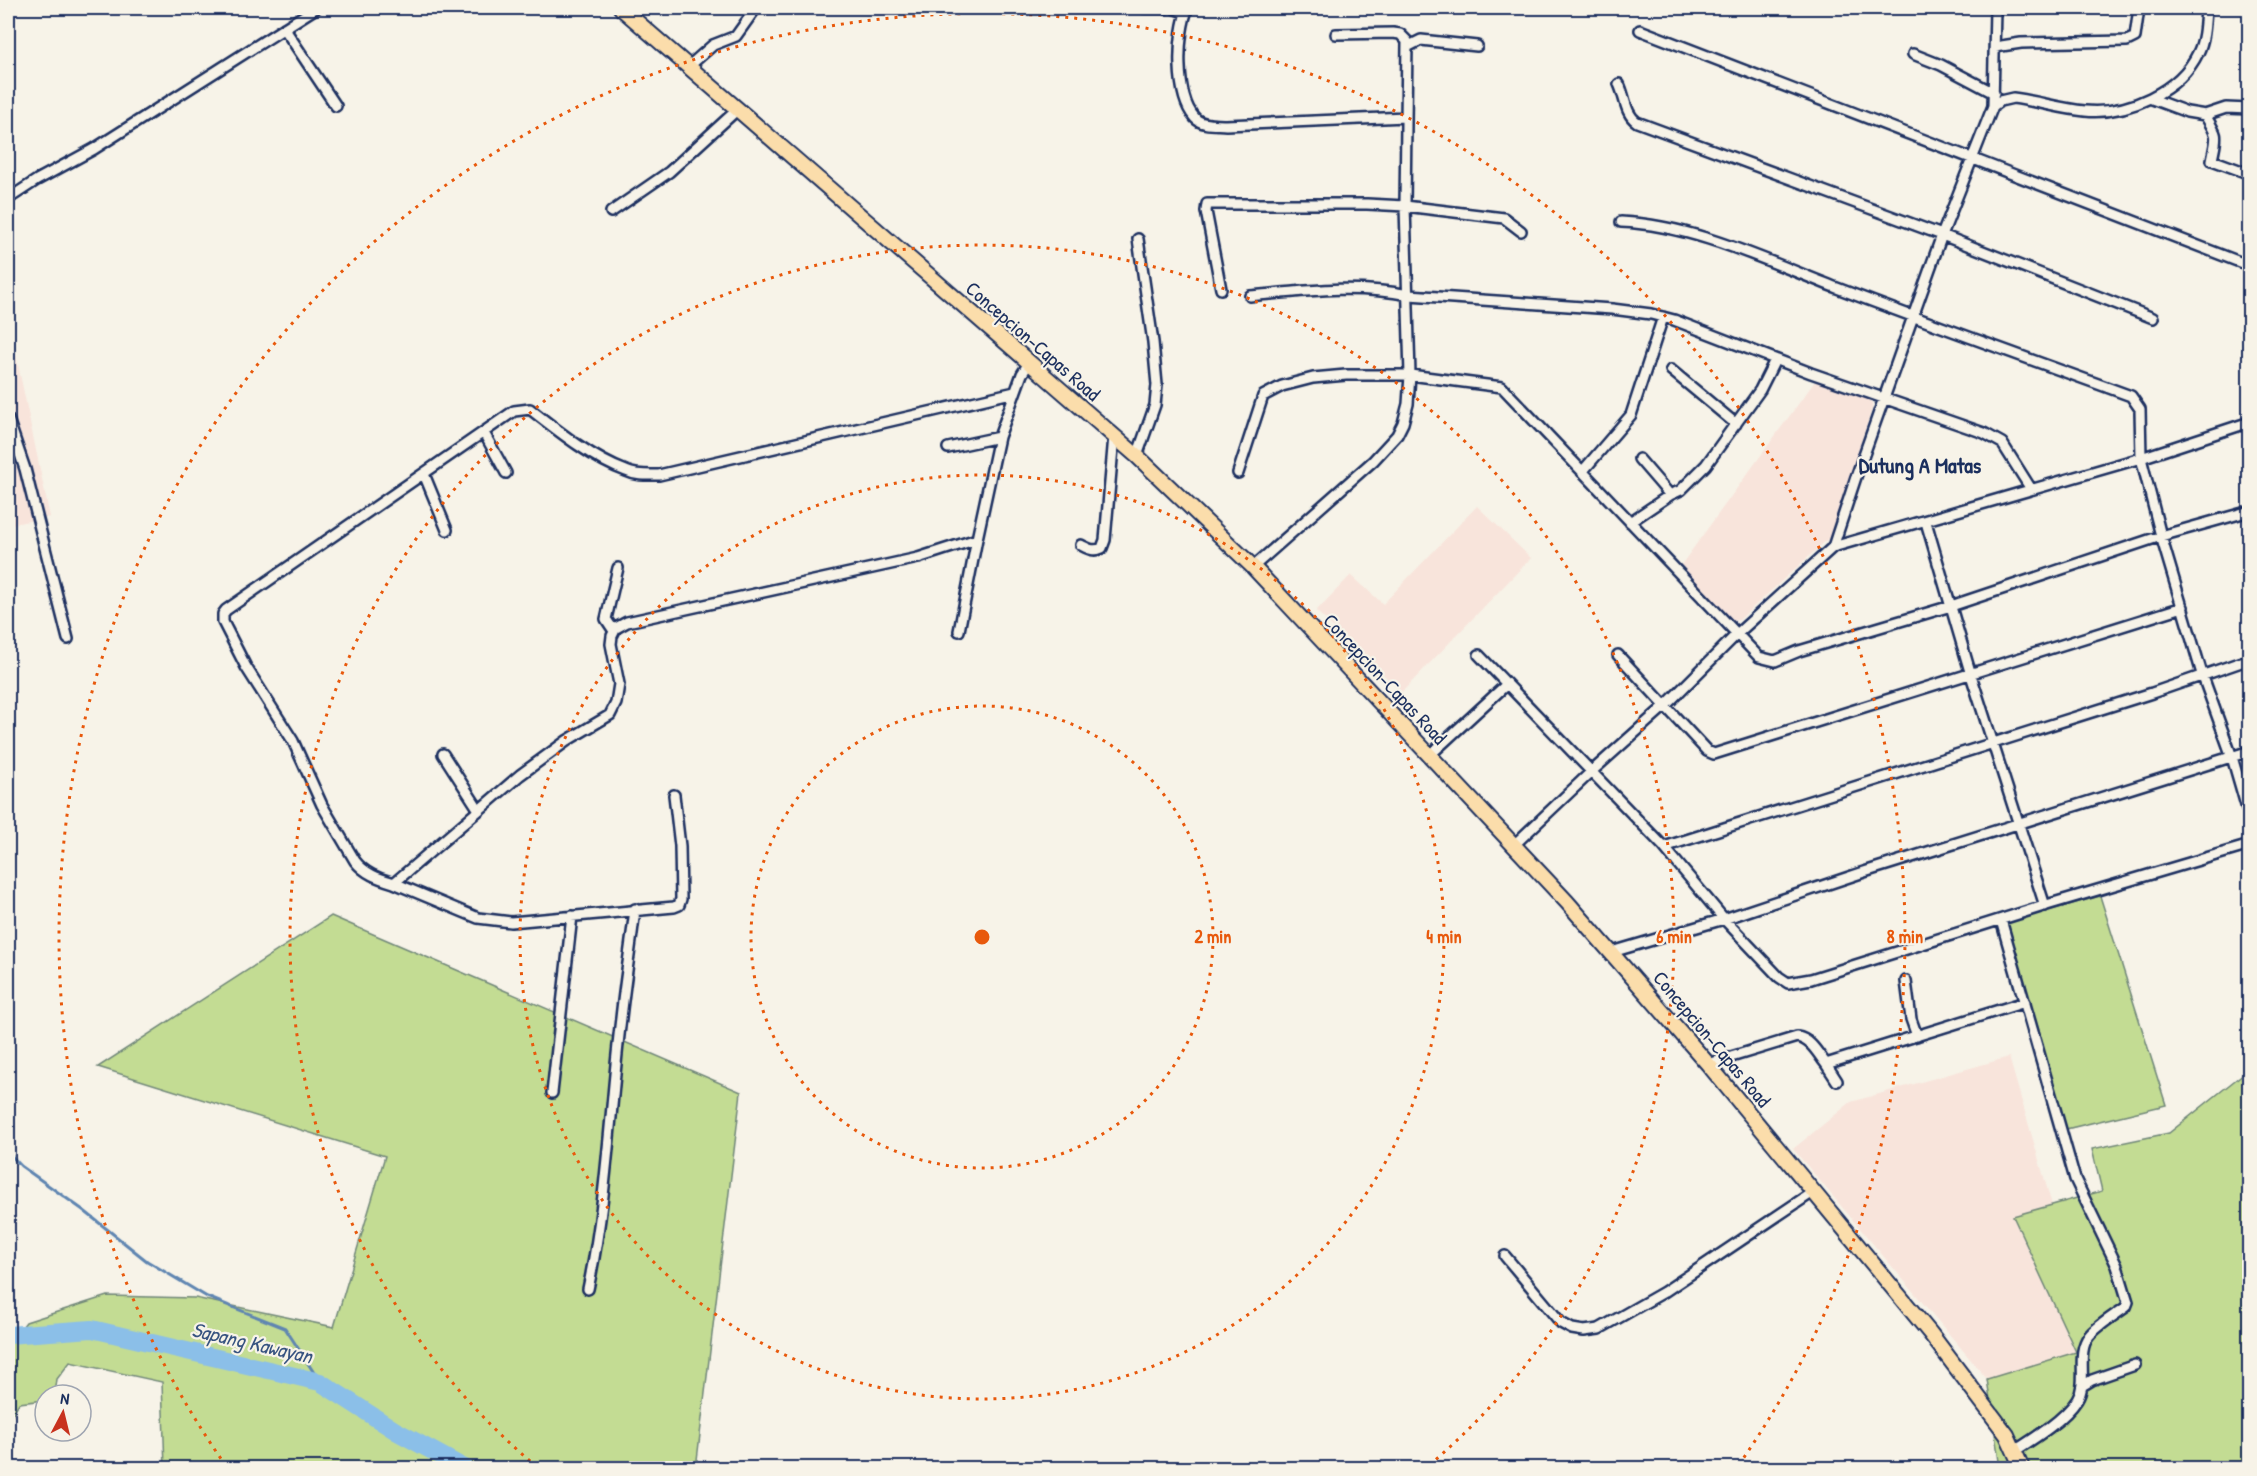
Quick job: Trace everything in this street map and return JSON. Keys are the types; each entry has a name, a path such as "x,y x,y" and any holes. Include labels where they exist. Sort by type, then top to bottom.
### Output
{"main road":[{"name":"Concepcion-Capas Road","path":"621,8 1137,456 1253,567 1612,952 1708,1064 1930,1333 2007,1435 2016,1450 2022,1468"}],"street":[{"path":"8,199 37,180 94,149 316,8"},
{"path":"688,67 713,45 736,36 756,8"},
{"path":"1145,8 1167,8"},
{"path":"1173,8 1187,10 1181,30 1180,70 1189,107 1194,118 1202,123 1226,125 1406,117"},
{"path":"1833,547 1942,235 1993,106 1995,8"},
{"path":"1995,47 2021,43 2127,41 2134,37 2139,8"},
{"path":"1993,106 2000,101 2013,98 2086,111 2104,111 2152,99 2165,90 2194,61 2202,43 2206,8"},
{"path":"284,28 336,106"},
{"path":"1640,30 2250,266"},
{"path":"1253,567 1344,489 1397,435 1408,404 1409,295 1405,206 1407,41 1400,34 1336,34"},
{"path":"1407,47 1421,40 1477,46"},
{"path":"1913,54 1941,65 1994,93"},
{"path":"1619,84 1629,113 1637,122 1942,235 2153,318"},
{"path":"2152,99 2187,112 2205,115 2226,108 2250,109"},
{"path":"611,212 669,172 738,109"},
{"path":"2205,115 2216,135 2217,144 2212,160 2250,174"},
{"path":"1221,289 1206,211 1207,204 1405,206 1504,218 1521,231"},
{"path":"1621,222 1647,223 1691,233 2131,396 2140,409 2141,458 2161,536 2202,674 2232,757 2250,819"},
{"path":"1137,456 1155,405 1157,385 1154,342 1138,239"},
{"path":"1250,296 1356,288 1379,289 1409,295 1612,309 1663,317 1775,360 1984,433 2002,443 2031,489"},
{"path":"1582,472 1631,415 1663,317"},
{"path":"1630,522 1692,481 1760,390 1775,360"},
{"path":"959,631 999,437 1022,374 1029,363"},
{"path":"1671,370 1736,424"},
{"path":"1238,473 1263,396 1271,391 1313,378 1346,375 1410,375 1502,387 1759,657 1775,661 1799,651 1951,606 2161,536 2250,511"},
{"path":"674,795 680,846 681,899 679,905 511,922 478,918 361,869 322,805 293,741 246,667 223,622 223,614 514,411 530,410 571,441 626,471 641,475 659,475 1015,392"},
{"path":"8,419 25,469 68,639"},
{"path":"1514,845 1666,705 1737,634 1833,547 1926,522 2250,423"},
{"path":"484,433 506,473"},
{"path":"1081,545 1097,550 1102,548 1105,540 1114,436"},
{"path":"948,448 999,437"},
{"path":"1639,459 1670,495"},
{"path":"424,474 447,530"},
{"path":"1926,522 1971,675 2045,906"},
{"path":"394,883 479,810 568,740 610,715 616,703 619,684 611,644 614,631 627,622 918,558 977,539"},
{"path":"614,631 606,619 618,568"},
{"path":"1618,655 1707,751 1714,754 2183,607"},
{"path":"1479,655 1664,847 1724,919 1779,977 1788,983 1797,983 2250,845"},
{"path":"1664,847 2152,693 2250,659"},
{"path":"1430,755 1507,684"},
{"path":"1612,952 1724,919 2250,751"},
{"path":"443,754 479,810"},
{"path":"588,1289 594,1258 635,909"},
{"path":"552,1093 572,916"},
{"path":"2001,920 2075,1179 2117,1266 2128,1302 2126,1307 2087,1338 2083,1352 2082,1386 2078,1398 2070,1408 2036,1437 2016,1450"},
{"path":"1906,981 1911,1019 1917,1036"},
{"path":"1826,1064 2025,1002"},
{"path":"1708,1064 1797,1037 1804,1038 1811,1044 1837,1081"},
{"path":"1505,1256 1561,1323 1572,1329 1584,1331 1599,1329 1683,1280 1813,1192"},
{"path":"2082,1386 2092,1380 2135,1365"}],"shaded area":[{"path":"8,317 50,517 8,525"},
{"path":"1815,381 1868,399 1872,403 1872,409 1829,538 1739,620 1732,621 1681,565"},
{"path":"1477,506 1531,558 1402,692 1316,611 1351,575 1383,604"},
{"path":"2009,1057 2052,1205 2013,1217 2076,1352 1987,1379 1793,1149 1851,1102"}],"green space":[{"path":"2100,896 2166,1105 2066,1129 2006,923"},
{"path":"331,916 741,1092 696,1468 165,1468 162,1382 70,1362 56,1383 33,1383 33,1401 19,1403 8,1421 8,1345 26,1322 107,1296 195,1298 334,1327 385,1156 98,1067"},
{"path":"2249,1069 2249,1468 2000,1468 1987,1379 2076,1352 2013,1216 2102,1191 2092,1149 2169,1133"}],"waterway":[{"path":"8,1152 21,1166 83,1210 147,1261 207,1297 285,1328 320,1382"},
{"name":"Sapang Kawayan","path":"8,1335 92,1329 320,1382 396,1431 464,1468"}],"district":[{"name":"Dutung A Matas","path":"1920,465"}]}
